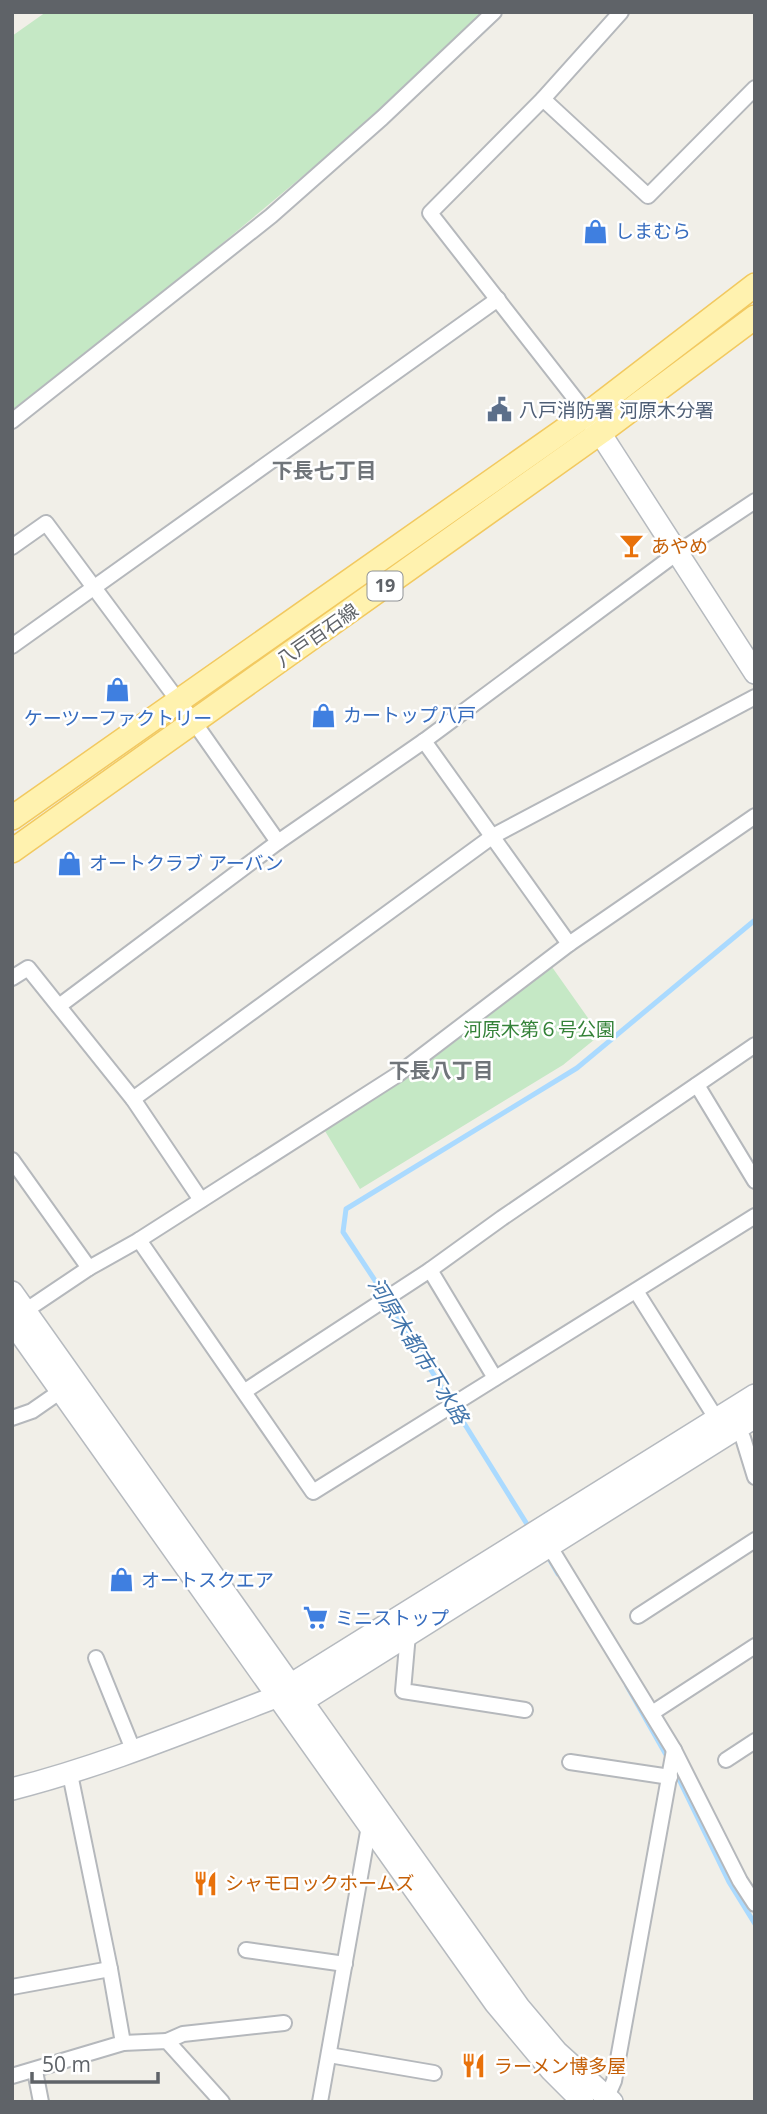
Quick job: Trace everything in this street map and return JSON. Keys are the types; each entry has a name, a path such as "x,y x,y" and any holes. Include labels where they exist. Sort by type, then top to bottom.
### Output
{"main road":[{"name":"八戸百石線","path":"12,818 587,414 755,285"},
{"name":"八戸百石線","path":"12,851 601,432 755,317"}],"street":[{"path":"12,421 271,216 382,118 494,12"},
{"path":"621,12 543,99 430,213 601,432 755,673"},
{"path":"543,99 648,196 755,88"},
{"path":"12,646 498,299"},
{"path":"59,1006 278,842 424,741 677,553 755,501"},
{"path":"12,547 46,523 194,722 278,842"},
{"path":"133,1099 493,836 755,697"},
{"path":"424,741 569,944"},
{"path":"17,1318 89,1268 139,1240 397,1075 569,944 755,816"},
{"path":"12,978 28,968 133,1099 201,1200"},
{"path":"245,1391 430,1270 755,1045"},
{"path":"697,1085 755,1181"},
{"path":"12,1160 89,1268"},
{"path":"139,1240 313,1492 755,1216"},
{"path":"430,1270 495,1378"},
{"path":"636,1291 744,1438 755,1477"},
{"path":"12,1292 17,1318 519,2007 557,2052 609,2100 674,1750"},
{"path":"12,1418 32,1411 68,1386"},
{"path":"290,1694 544,1537 734,1425 755,1395"},
{"path":"12,1789 70,1774 290,1694 408,1634 544,1537"},
{"path":"544,1537 674,1750 740,1881 755,1904"},
{"path":"638,1616 755,1540"},
{"path":"408,1634 402,1691 525,1710"},
{"path":"652,1713 755,1646"},
{"path":"96,1658 134,1752"},
{"path":"290,1694 369,1826 495,2003 551,2070 583,2102"},
{"path":"726,1760 755,1741"},
{"path":"570,1762 670,1777"},
{"path":"70,1774 123,2043"},
{"path":"320,2102 369,1826"},
{"path":"246,1950 345,1964"},
{"path":"12,1987 110,1969"},
{"path":"12,2076 123,2043 167,2040 183,2034 284,2023"},
{"path":"167,2040 222,2102"},
{"path":"328,2055 434,2073"},
{"path":"35,2071 41,2102"}],"green space":[{"path":"46,12 483,12 363,126 159,296 12,410 12,36"},
{"name":"河原木第６号公園","path":"552,967 600,1035 563,1065 360,1189 325,1131 409,1077"}],"waterway":[{"name":"河原木都市下水路","path":"530,1529 343,1232 346,1209 577,1068 755,920"},
{"name":"河原木都市下水路","path":"547,1555 558,1574"},
{"name":"河原木都市下水路","path":"627,1686 669,1760"},
{"name":"河原木都市下水路","path":"674,1769 729,1882 755,1924"}],"place":[{"name":"しまむら","path":"595,231"},
{"name":"八戸消防署 河原木分署","path":"499,410"},
{"name":"あやめ","path":"631,546"},
{"name":"ケーツーファクトリー","path":"118,690"},
{"name":"カートップ八戸","path":"323,715"},
{"name":"オートクラブ アーバン","path":"69,863"},
{"name":"オートスクエア","path":"121,1580"},
{"name":"ミニストップ","path":"315,1618"},
{"name":"シャモロックホームズ","path":"205,1883"},
{"name":"ラーメン博多屋","path":"474,2066"}],"district":[{"name":"下長七丁目","path":"324,471"},
{"name":"下長八丁目","path":"441,1071"}]}
